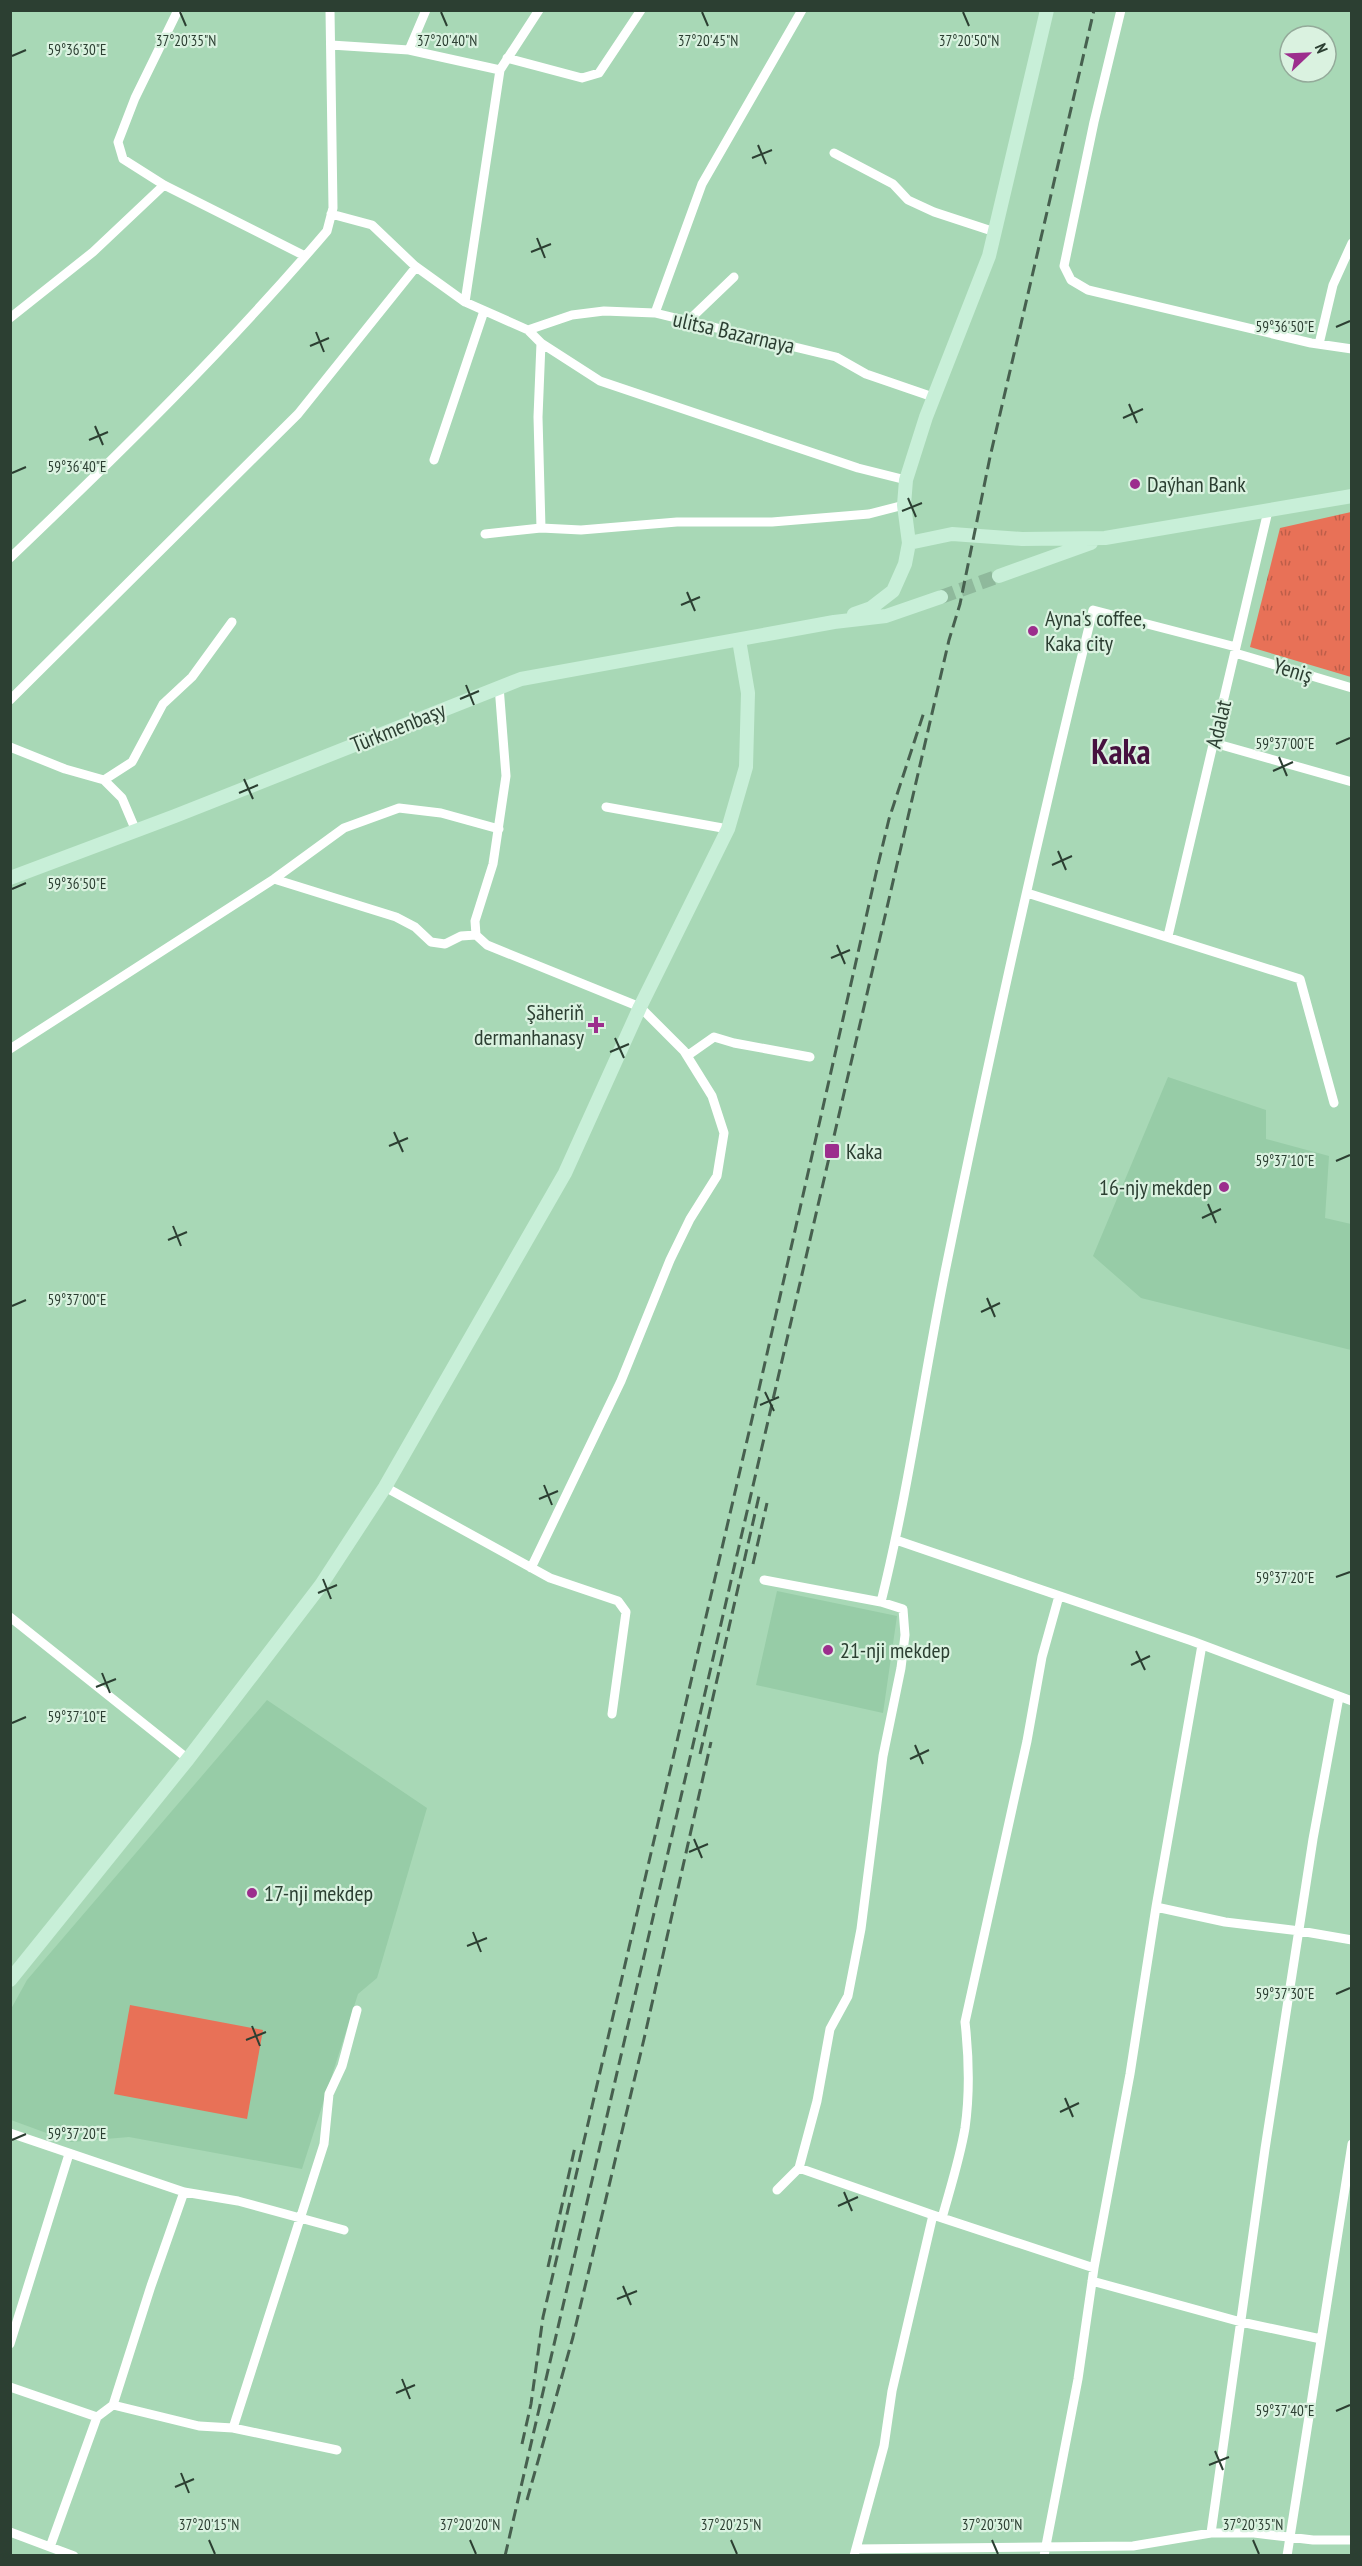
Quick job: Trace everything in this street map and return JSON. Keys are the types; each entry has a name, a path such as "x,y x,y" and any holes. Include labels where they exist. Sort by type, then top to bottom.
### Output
{"street":[{"path":"178,10 135,98 118,142 123,159 164,185 305,256"},
{"path":"10,558 75,496 195,374 327,231 333,208 330,10"},
{"path":"409,50 426,10"},
{"path":"465,302 500,70 539,10"},
{"path":"507,58 582,78 599,73 641,10"},
{"path":"655,313 702,184 802,10"},
{"path":"834,621 871,608 893,591 905,564 909,543 904,505 906,480 933,397 989,256 1047,10"},
{"path":"1121,10 1094,122 1064,266 1071,280 1088,290 1319,344 1352,349"},
{"path":"331,45 409,50 500,70"},
{"path":"834,153 893,184 908,200 934,212 995,232"},
{"path":"10,318 93,252 164,185"},
{"path":"331,214 372,225 416,267 465,302 528,330 541,343 600,381 858,468 906,480"},
{"path":"1319,344 1340,264 1352,243"},
{"path":"10,700 298,414 416,267"},
{"path":"687,322 734,277"},
{"path":"434,460 484,311"},
{"name":"ulitsa Bazarnaya","path":"528,330 572,315 604,311 655,313 836,357 866,374 933,397"},
{"path":"541,343 538,417 542,528"},
{"path":"909,543 952,534 1022,539 1105,538 1352,496"},
{"path":"485,534 542,528 581,530 677,522 772,522 869,514 904,505"},
{"name":"Adalat","path":"1168,936 1268,511"},
{"path":"999,576 1105,538"},
{"name":"Türkmenbaşy","path":"10,878 136,831 521,679 834,621 886,616 941,597"},
{"name":"Yeniş","path":"1027,893 1053,771 1093,610 1235,650 1352,688"},
{"path":"104,780 132,762 163,704 192,677 232,622"},
{"path":"10,1980 188,1760 321,1586 385,1487 565,1173 640,1007 728,829 746,767 748,693 740,640"},
{"path":"499,686 506,776 493,864 475,921 476,935 487,945 640,1007 687,1056 712,1096 724,1133 717,1176 690,1219 669,1260 621,1381 531,1568"},
{"path":"1214,743 1352,782"},
{"path":"10,747 65,769 104,780 122,798 136,831"},
{"path":"606,807 728,829"},
{"path":"10,1048 274,879 344,828 399,808 441,813 499,829"},
{"path":"274,879 396,917 415,927 431,942 445,944 461,936 476,935"},
{"path":"881,1602 896,1540 945,1273 1027,893 1300,979 1334,1103"},
{"path":"687,1056 714,1037 734,1043 810,1056"},
{"path":"385,1487 550,1578 618,1601 626,1612 612,1714"},
{"path":"896,1540 1202,1645 1352,1701"},
{"path":"764,1580 881,1602 903,1609 905,1635 901,1668 883,1756 861,1929 848,1996 830,2029 817,2101 799,2168 777,2190"},
{"path":"1059,1596 1042,1657 1027,1741 965,2022 969,2054 964,2130 938,2217 892,2391 884,2446 855,2552 1044,2551 1133,2546 1211,2533 1254,2533 1313,2540 1352,2540"},
{"path":"10,1617 188,1760"},
{"path":"1044,2551 1078,2379 1092,2282 1130,2074 1156,1907 1202,1645"},
{"path":"1211,2533 1225,2421 1313,1839 1339,1697"},
{"path":"1156,1907 1225,1923 1300,1931 1352,1940"},
{"path":"233,2428 262,2334 302,2219 324,2144 329,2094 342,2066 357,2010"},
{"path":"10,2133 184,2192 238,2201 344,2230"},
{"path":"1287,2556 1352,2144"},
{"path":"10,2344 69,2154"},
{"path":"799,2168 938,2217 1095,2268"},
{"path":"43,2556 97,2416 113,2404 184,2192"},
{"path":"1092,2282 1241,2322 1321,2339"},
{"path":"10,2387 97,2416"},
{"path":"113,2404 199,2426 233,2428 337,2450"},
{"path":"10,2532 74,2556"}],"shaded area":[{"name":"16-njy mekdep","path":"1168,1077 1266,1110 1266,1139 1329,1156 1325,1218 1351,1224 1351,1350 1141,1298 1093,1256"},
{"name":"21-nji mekdep","path":"777,1591 897,1616 883,1713 756,1685"},
{"name":"17-nji mekdep","path":"267,1700 427,1808 377,1978 358,1994 302,2169 129,2137 71,2142 11,2120 11,2009 27,1980"}],"green space":[{"path":"1351,512 1351,677 1250,647 1280,528"},
{"path":"130,2005 263,2030 247,2119 114,2094"}],"tunnel":[{"path":"941,597 999,576"}],"railway":[{"path":"505,2556 949,640 960,604 990,457 1094,10"},
{"path":"522,2444 531,2404 543,2317 759,1389 877,869 889,819 924,712"},
{"path":"700,1754 759,1496"},
{"path":"753,1564 767,1503"},
{"path":"527,2500 573,2337 644,2039 711,1742"},
{"path":"548,2267 575,2147"}],"place":[{"name":"Daýhan Bank","path":"1135,484"},
{"name":"Ayna's coffee, Kaka city","path":"1033,631"},
{"name":"Şäheriň dermanhanasy","path":"596,1025"},
{"name":"Kaka","path":"832,1151"},
{"name":"16-njy mekdep","path":"1224,1187"},
{"name":"21-nji mekdep","path":"828,1650"},
{"name":"17-nji mekdep","path":"252,1893"}],"district":[{"name":"Kaka","path":"1121,752"}]}
